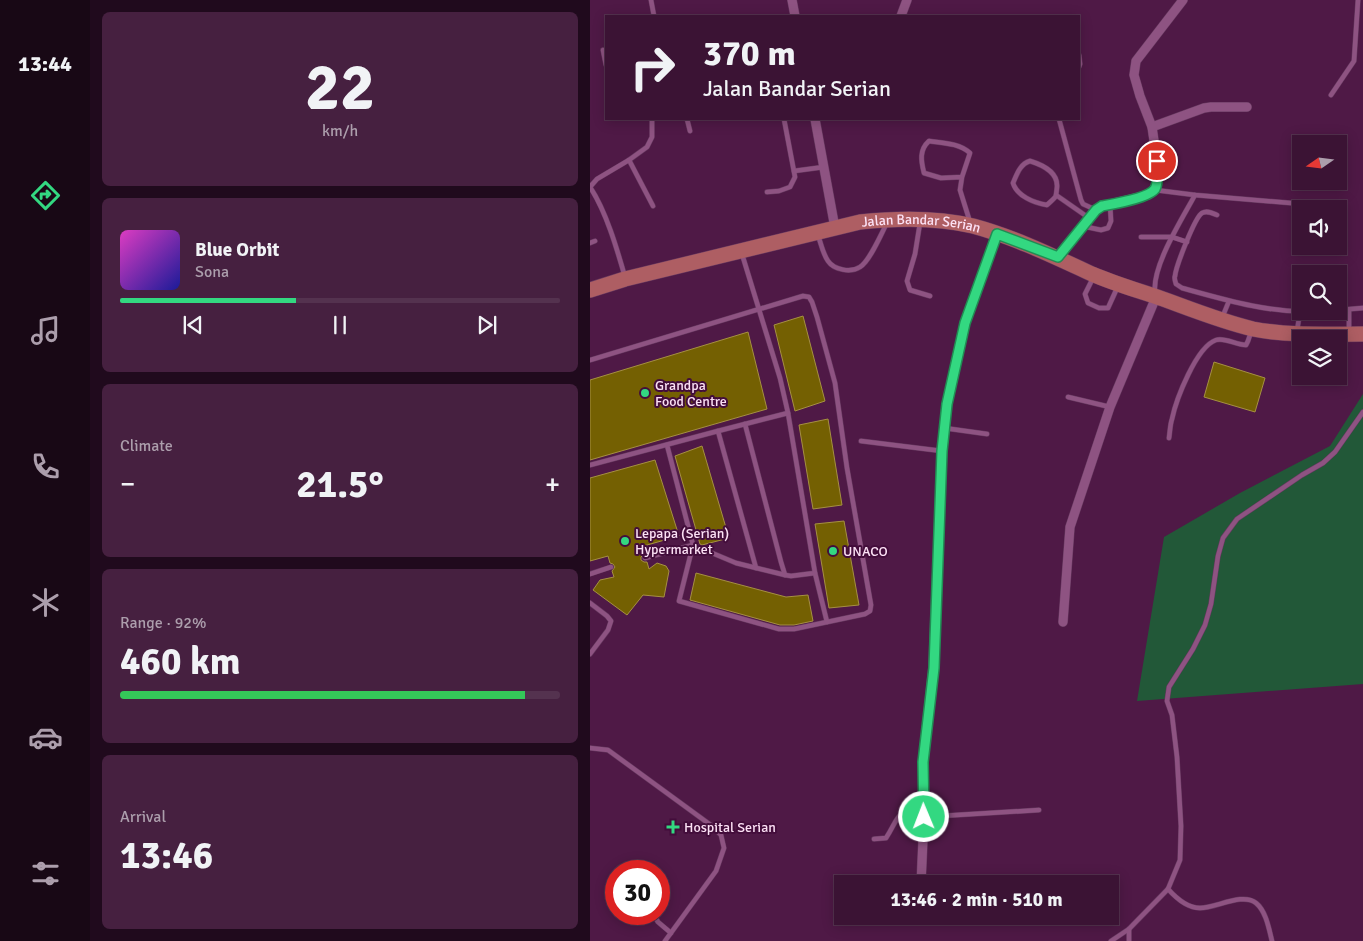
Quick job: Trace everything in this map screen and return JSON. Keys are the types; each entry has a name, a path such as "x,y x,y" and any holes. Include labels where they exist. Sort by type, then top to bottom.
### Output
{"main road":[{"name":"Jalan Bandar Serian","path":"590,290 625,279 860,222 889,219 938,220 971,226 997,234 1058,257 1094,274 1252,329 1292,333"}],"street":[{"path":"792,0 795,15"},
{"path":"901,15 907,0"},
{"path":"1058,257 1096,210 1110,204 1148,195 1154,190 1157,183 1157,161 1152,127 1134,75 1136,62 1184,0"},
{"path":"1152,127 1211,106 1247,107"},
{"path":"815,120 835,228"},
{"path":"921,875 924,817 923,762 934,668 944,428 947,404 965,323 997,234"},
{"path":"1063,622 1070,527 1110,407 1156,297"}],"lane":[{"path":"651,0 654,15"},
{"path":"1331,95 1354,61 1358,0"},
{"path":"603,50 605,60"},
{"path":"625,279 618,251 597,197 590,187 602,175 629,160 647,147 652,137 652,120"},
{"path":"687,120 690,131"},
{"path":"767,192 780,191 790,187 795,176 784,120"},
{"path":"1059,120 1081,200 1083,204 1096,210"},
{"path":"962,178 941,178 924,173 921,159 924,146 929,141 965,148 970,153 960,190 971,226"},
{"path":"629,160 653,206"},
{"path":"1030,161 1052,172 1057,184 1056,195 1047,204 1043,204 1026,198 1015,190 1013,183 1022,166 1030,161"},
{"path":"794,171 824,167"},
{"path":"1154,190 1292,203"},
{"path":"1056,195 1089,218"},
{"path":"1156,297 1156,278 1164,256 1195,195"},
{"path":"1082,226 1101,230 1108,228 1112,221 1110,204"},
{"path":"1217,215 1206,212 1201,213 1196,220 1176,270 1174,277 1176,284 1182,288 1228,300 1292,311"},
{"path":"817,232 825,257 829,263 846,271 861,267 874,250 889,219"},
{"path":"921,219 908,281 910,290 930,296"},
{"path":"1142,238 1172,237 1187,242"},
{"path":"741,251 780,378 788,414 815,573 827,622"},
{"path":"1094,274 1085,294 1088,303 1099,308 1108,308 1119,283"},
{"path":"590,360 760,308 803,296 808,297 812,302 817,317 835,384 847,468 871,605 870,611 865,614 794,629 779,629 679,601 693,545 667,445"},
{"path":"1221,319 1228,300"},
{"path":"1356,334 1349,310 1363,308"},
{"path":"1169,438 1172,419 1181,391 1198,356 1207,345 1219,339 1228,340 1240,345 1246,344 1252,329"},
{"path":"1068,396 1110,407"},
{"path":"1110,941 1129,929 1168,889 1180,860 1181,826 1177,757 1172,715 1167,701 1169,687 1193,649 1205,625 1211,604 1218,556 1223,538 1237,519 1323,463 1336,452 1363,412"},
{"path":"590,465 788,414"},
{"path":"745,424 786,575"},
{"path":"944,428 987,434"},
{"path":"718,431 756,568"},
{"path":"861,441 942,451"},
{"path":"645,558 693,545 736,563 786,575 815,573"},
{"path":"590,574 611,567"},
{"path":"590,603 611,621 608,630 590,654"},
{"path":"590,748 608,750 712,826 721,835 724,848 716,871 665,941"},
{"path":"874,840 886,838 895,821 910,808 924,806"},
{"path":"924,817 1039,810"},
{"path":"1168,889 1188,906 1200,908 1246,898 1256,902 1263,910 1272,941"},
{"path":"662,925 671,933"},
{"path":"1129,929 1129,941"}],"green space":[{"path":"1363,394 1363,684 1137,701 1164,537 1240,493 1330,446"}],"building":[{"path":"803,316 825,401 795,411 774,325"},
{"path":"748,332 767,409 590,460 590,380"},
{"path":"1214,362 1265,378 1255,412 1204,397"},
{"path":"828,419 842,505 813,509 799,425"},
{"path":"702,446 729,538 702,545 700,544 675,456"},
{"name":"Lepapa (Serian) Hypermarket","path":"655,460 679,536 640,547 644,554 641,560 647,562 649,569 657,563 666,566 669,571 664,597 643,595 627,615 593,590 600,580 614,577 612,571 615,567 610,563 608,556 590,561 590,478"},
{"path":"844,521 859,605 829,608 815,524"},
{"path":"696,573 786,597 808,595 813,621 794,625 780,625 690,600"}],"place":[{"name":"Grandpa Food Centre","path":"645,393"},
{"name":"Lepapa (Serian) Hypermarket","path":"625,541"},
{"name":"UNACO","path":"833,551"},
{"name":"Hospital Serian","path":"673,827"}],"route":[{"path":"924,817 923,762 934,668 942,451 947,404 965,323 997,234 1058,257 1096,210 1102,206 1148,195 1154,190 1157,183 1157,161"}]}
